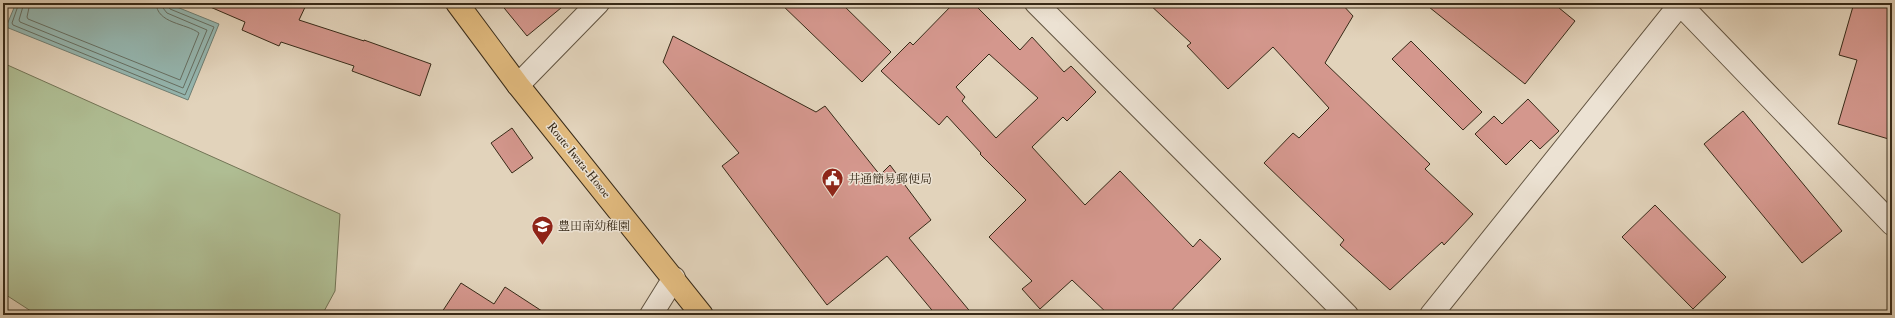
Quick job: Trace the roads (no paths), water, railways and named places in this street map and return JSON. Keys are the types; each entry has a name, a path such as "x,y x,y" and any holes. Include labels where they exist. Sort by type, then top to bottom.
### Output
{"main road":[{"name":"Route Iwata-Hosoe","path":"457,3 518,85 674,278 702,315"}],"street":[{"path":"518,85 598,3"},
{"path":"1036,3 1347,315"},
{"path":"1431,315 1680,3 1892,224"},
{"path":"651,315 674,278"}],"water":[{"path":"16,3 167,3 219,24 188,100 6,27"}],"place":[{"name":"井通簡易郵便局","path":"833,198"},
{"name":"豊田南幼稚園","path":"542,246"}]}
